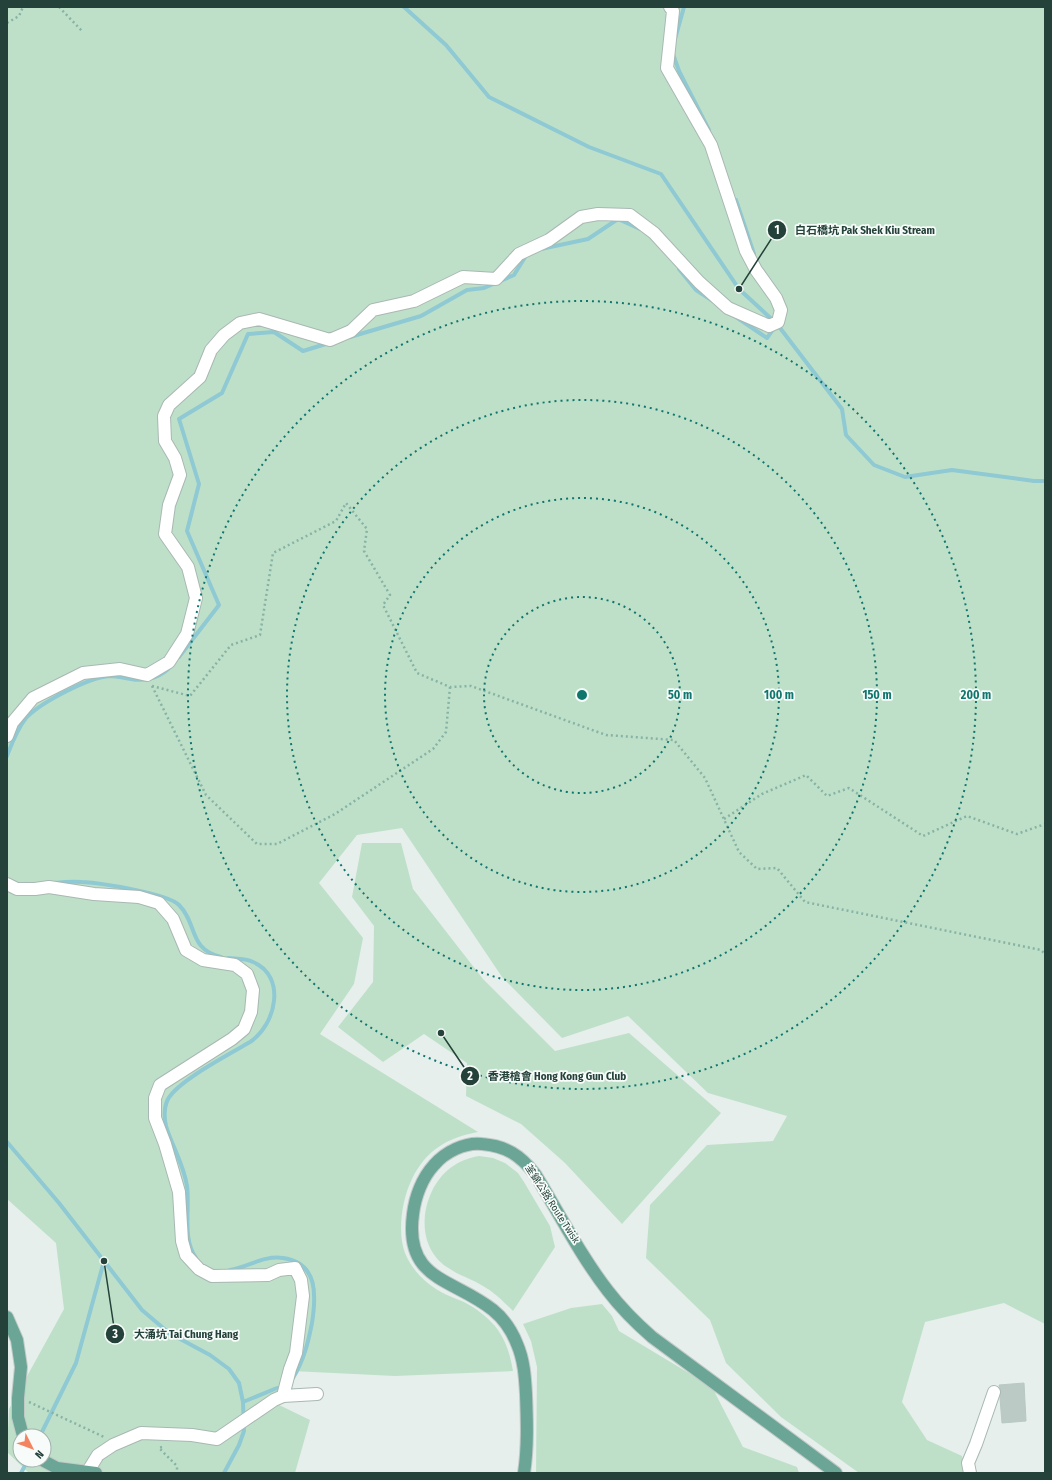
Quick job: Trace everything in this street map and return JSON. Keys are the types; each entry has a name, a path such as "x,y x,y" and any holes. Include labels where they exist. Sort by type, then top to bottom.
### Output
{"main road":[{"name":"荃錦公路 Route Twisk","path":"524,1473 528,1424 524,1369 518,1344 507,1325 493,1310 471,1296 437,1278 428,1271 417,1256 412,1238 411,1226 413,1209 425,1176 434,1164 450,1152 464,1146 478,1143 497,1145 512,1152 527,1164 535,1174 598,1277 617,1302 636,1323 652,1337 836,1473"},
{"path":"7,1316 17,1340 21,1367 18,1398 18,1417 21,1428"},
{"path":"52,1465 57,1468 92,1472"}],"street":[{"path":"7,736 12,723 32,698 83,673 120,669 147,675 169,662 187,634 196,598 188,567 165,534 169,505 180,475 175,458 165,441 164,416 168,405 200,377 211,350 224,335 240,323 259,318 330,340 351,331 373,310 414,301 463,277 496,279 519,254 549,240 581,217 598,214 630,215 654,233 698,282 728,308 773,324 781,310 776,298 756,270 746,250 711,145 667,68 673,11 670,7"},
{"path":"7,884 17,888 35,889 50,887 94,894 139,897 159,903 174,919 186,950 203,960 235,965 247,974 253,990 251,1012 244,1028 232,1039 160,1085 155,1098 155,1118 165,1144 179,1192 182,1241 186,1255 199,1269 212,1276 268,1275 279,1270 295,1268 301,1280 303,1296 296,1353 283,1396"},
{"path":"970,1473 968,1463 994,1392"},
{"path":"92,1472 98,1455 117,1443 141,1433 192,1435 217,1440 265,1406 283,1396 317,1394"}],"path":[{"path":"7,23 19,16 23,7"},
{"path":"59,7 83,32"},
{"path":"450,687 446,732 433,749 335,814 278,844 257,844 206,795 152,686 190,696 231,645 260,635 273,553 336,521 346,503 367,529 364,551 390,595 383,605 417,673 450,687 471,686 606,735 674,740 705,778 739,852 757,869 776,868 806,902 1041,950 1045,954"},
{"path":"724,819 762,794 806,775 827,796 849,788 923,836 967,816 1017,834 1045,824"},
{"path":"28,1401 117,1443"},
{"path":"165,1445 159,1448 177,1466 177,1473"}],"green space":[{"path":"7,7 1045,7 1045,1324 1004,1303 925,1322 902,1402 927,1440 962,1456 965,1473 859,1473 781,1417 726,1363 710,1320 646,1258 650,1205 707,1145 773,1141 787,1116 708,1093 628,1016 562,1038 502,977 402,828 357,835 319,883 363,938 354,984 320,1034 478,1132 447,1142 424,1160 408,1187 403,1206 401,1235 405,1253 418,1274 436,1289 473,1307 495,1326 507,1347 513,1371 395,1376 292,1371 275,1403 310,1420 295,1473 29,1473 24,1468 52,1468 52,1428 12,1428 12,1457 7,1452 9,1409 64,1309 56,1243 7,1199"},
{"path":"362,843 401,843 413,889 483,979 555,1051 629,1033 721,1113 622,1224 565,1163 521,1124 466,1096 467,1063 424,1034 383,1062 338,1027 373,982 374,926 352,897"},
{"path":"479,1156 493,1158 505,1163 518,1173 550,1226 555,1247 513,1311 499,1297 487,1288 454,1271 441,1262 434,1254 426,1234 425,1212 432,1191 440,1178 445,1172 464,1160"},
{"path":"602,1304 612,1316 619,1331 712,1387 743,1447 797,1467 799,1473 536,1473 537,1367 531,1341 523,1324 571,1308"}],"building":[{"path":"1024,1383 1026,1421 1002,1423 1000,1398 1001,1391 999,1385"}],"waterway":[{"path":"404,7 446,45 489,97 589,147 661,174 739,289 777,324 842,409 846,435 874,465 905,477 952,470 1034,481 1045,481"},
{"path":"675,39 684,7"},
{"path":"673,54 679,71 709,130"},
{"path":"736,200 754,254"},
{"path":"541,249 588,239 618,219 640,229"},
{"path":"350,337 421,316 467,290 484,288 514,275 527,254"},
{"path":"679,269 696,290 713,301"},
{"path":"736,317 767,338 774,328"},
{"path":"179,657 219,605 187,531 199,484 179,419 222,393 248,334 274,332 303,351 329,343"},
{"path":"7,756 17,731 26,718 53,698 101,677 113,676 137,680 154,678 164,673 172,665"},
{"path":"54,883 75,882 103,884 161,896 179,905 185,912 198,942 210,953 221,957"},
{"path":"196,1258 189,1242 187,1223 187,1186 181,1163 165,1123 166,1105 168,1099 183,1084 218,1060 250,1042 259,1034 266,1024 274,1001 274,989 271,978 264,969 253,962 244,959 228,958"},
{"path":"7,1142 59,1203 142,1310 169,1333 210,1355 229,1369 239,1383 243,1402 244,1431 239,1445 224,1473"},
{"path":"230,1270 269,1258 283,1258 295,1261 309,1274 314,1292 312,1323 305,1351 293,1378"},
{"path":"44,1428 76,1363 104,1261"},
{"path":"243,1402 277,1388"},
{"path":"21,1473 24,1468"}],"place":[{"name":"白石橋坑 Pak Shek Kiu Stream","path":"739,289"},
{"name":"香港槍會 Hong Kong Gun Club","path":"441,1033"},
{"name":"大涌坑 Tai Chung Hang","path":"104,1261"}]}
